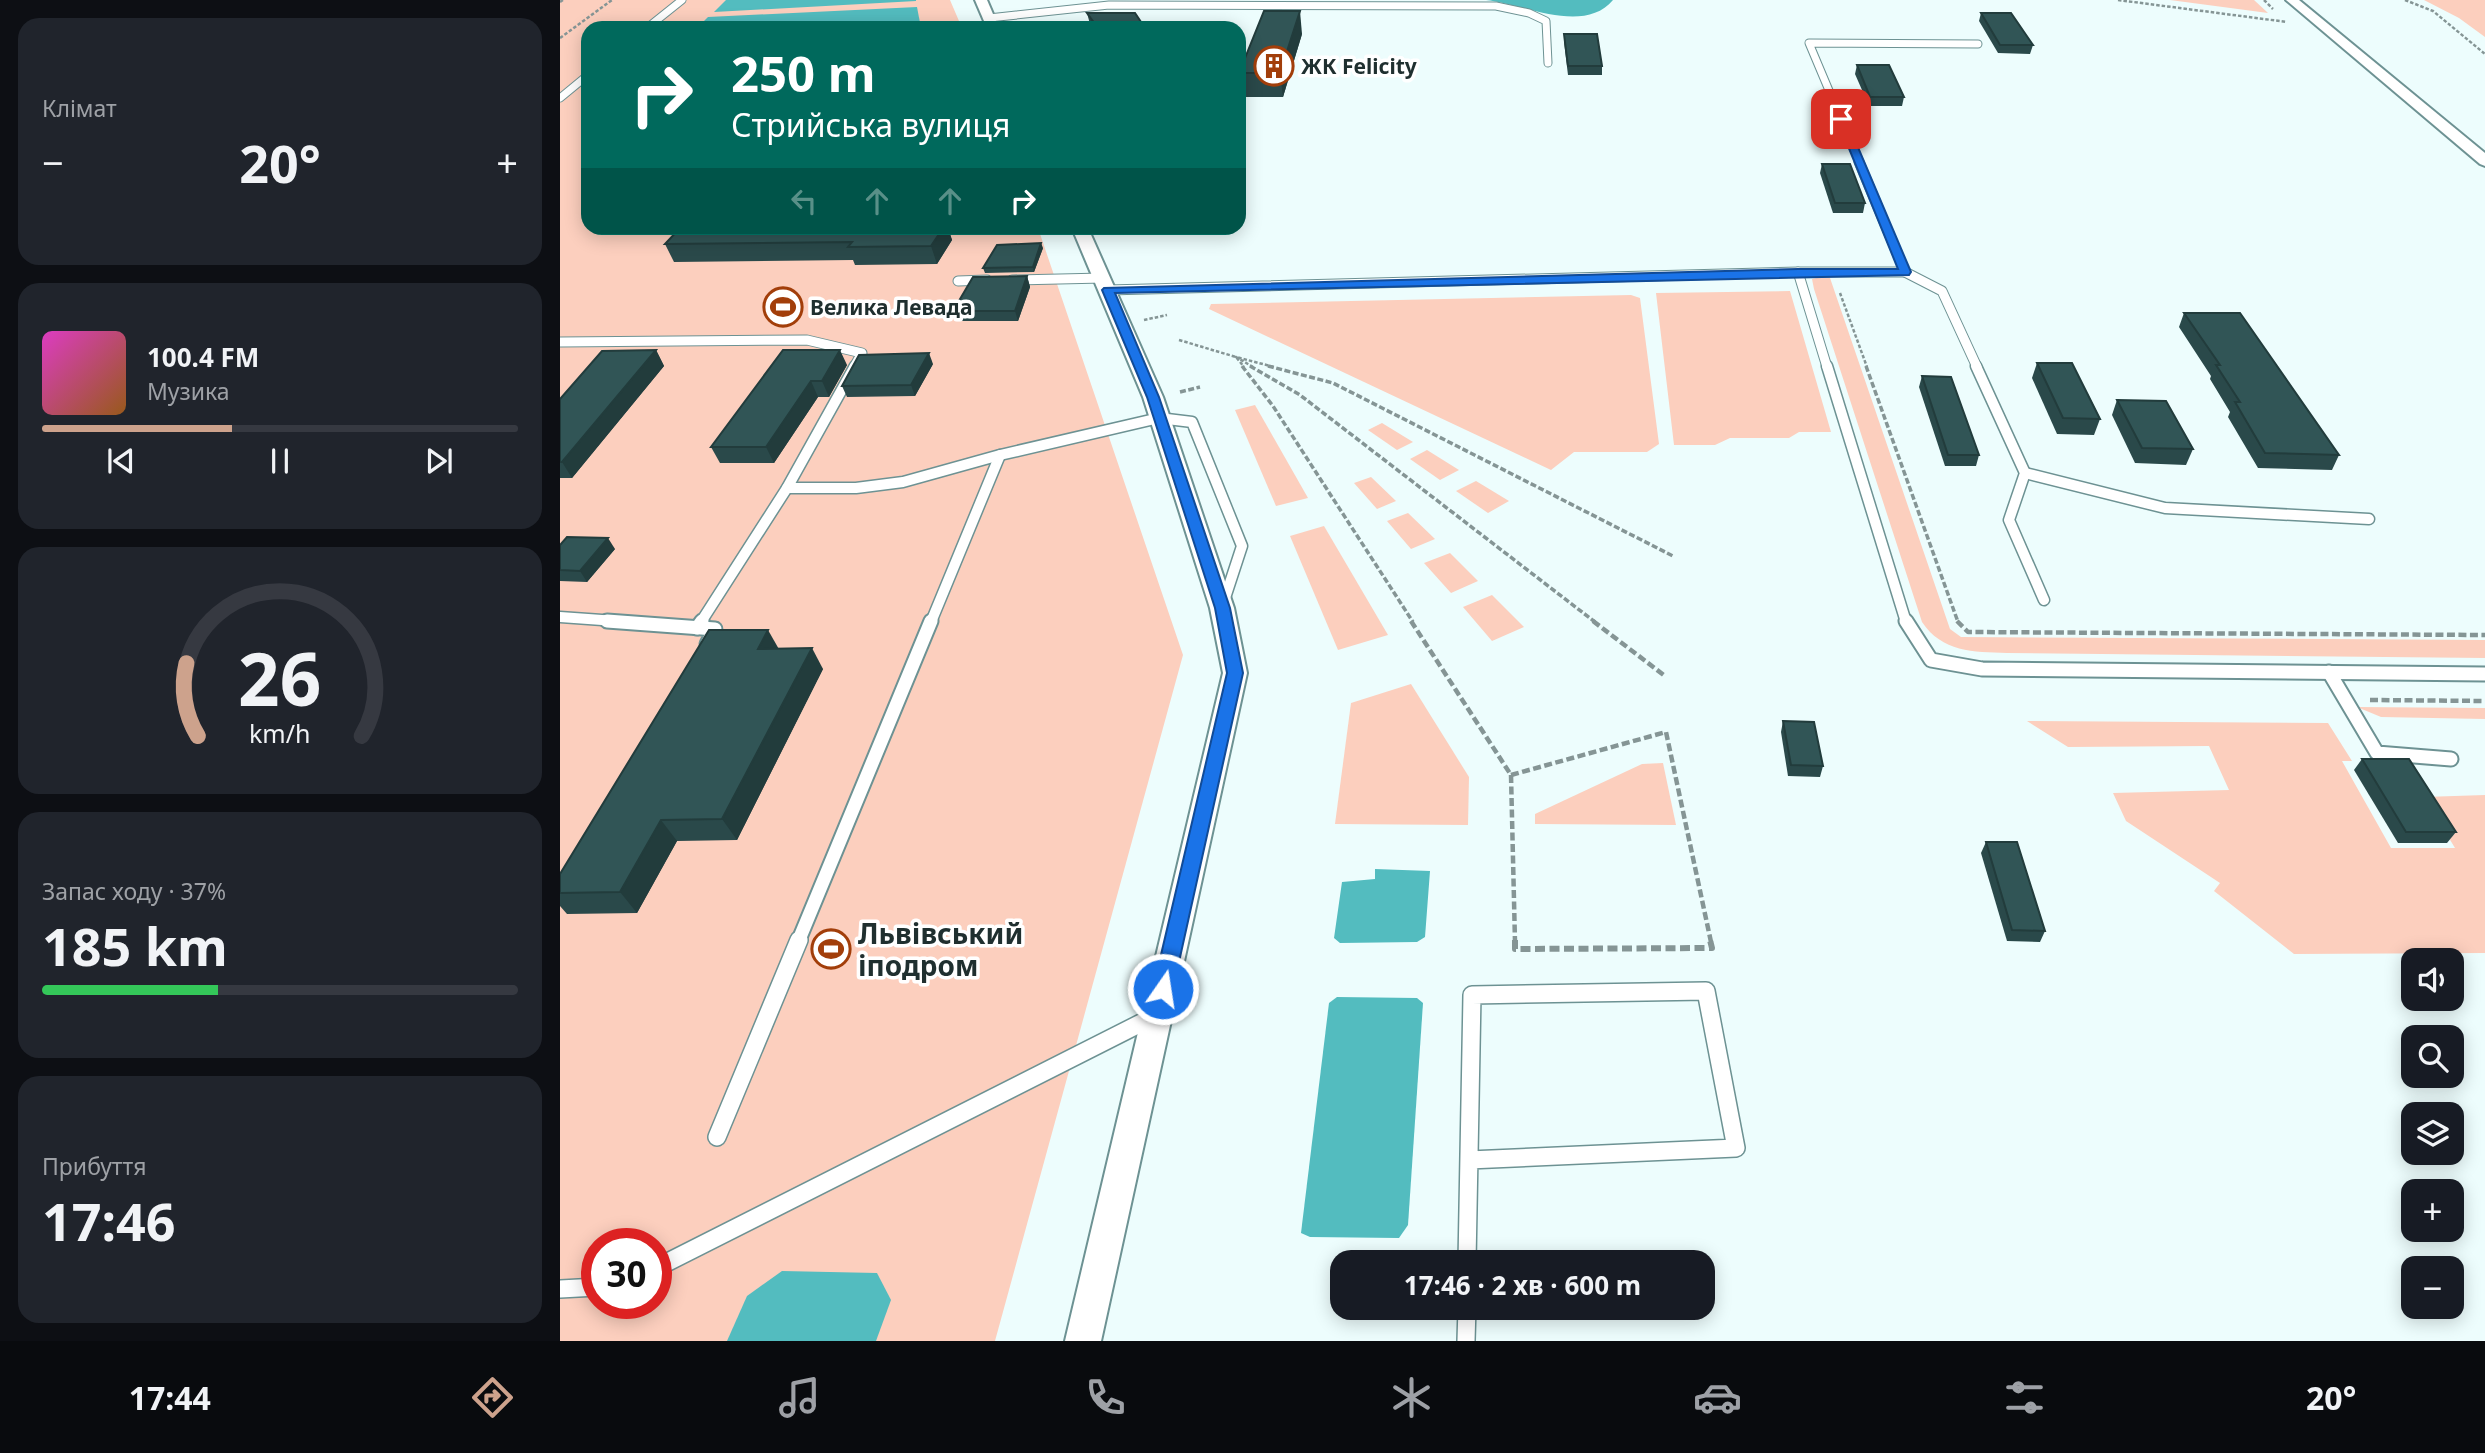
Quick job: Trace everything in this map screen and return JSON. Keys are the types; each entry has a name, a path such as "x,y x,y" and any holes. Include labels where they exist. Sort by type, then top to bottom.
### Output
{"street":[{"path":"981,0 990,21"},
{"path":"2292,0 2485,161"},
{"path":"1083,235 1159,418 1222,608 1235,673 1083,1341"}],"lane":[{"path":"656,21 682,0"},
{"path":"1004,21 1109,5 1496,6 1529,13 1546,21 1548,63"},
{"path":"1905,272 1809,43 1978,44"},
{"path":"560,98 581,81"},
{"path":"1798,272 1908,628 1931,660 1982,669 2485,674"},
{"path":"958,281 1105,284 1905,272 1941,291 2025,474 2009,520 2044,600"},
{"path":"560,342 807,340 862,353 788,488 697,628"},
{"path":"788,488 856,488 903,482 1000,455 1159,418 1192,422 1242,545 1222,608"},
{"path":"717,1137 1000,455"},
{"path":"2025,474 2165,508 2369,519"},
{"path":"560,617 715,629 701,653"},
{"path":"2329,672 2377,753 2451,759"},
{"path":"1467,1250 1472,995 1706,991 1736,1148 1469,1160"},
{"path":"672,1260 1157,1015"},
{"path":"560,1289 581,1288"},
{"path":"1466,1320 1466,1341"}],"path":[{"path":"583,21 612,0"},
{"path":"2118,0 2324,27"},
{"path":"2405,0 2433,11 2485,54"},
{"path":"560,38 581,23"},
{"path":"1833,272 1959,625 1968,632 2485,635"},
{"path":"1179,340 1333,383 1673,556"},
{"path":"1236,357 1300,394 1665,677"},
{"path":"1236,357 1273,406 1511,775 1515,949 1712,948 1666,732 1511,775"},
{"path":"1180,391 1200,387"},
{"path":"2344,700 2485,701"}],"shaded area":[{"name":"Львівський іподром","path":"560,0 950,0 959,21 581,21 581,235 1040,235 1183,655 995,1341 560,1341"},
{"path":"2170,0 2254,0 2268,13"},
{"path":"2424,0 2485,0 2485,37 2459,18"},
{"path":"1829,275 1950,629 1961,637 2485,640 2485,658 1994,653 1970,651 1949,645 1930,632 1922,622 1814,289 1812,279"},
{"path":"1790,291 1831,432 1799,432 1789,438 1730,438 1715,445 1674,445 1656,293"},
{"path":"1631,295 1640,298 1659,444 1647,452 1574,452 1551,470 1209,309 1211,304"},
{"path":"1255,405 1308,498 1276,506 1235,410"},
{"path":"1382,423 1413,442 1397,450 1368,430"},
{"path":"1427,450 1459,470 1440,480 1410,459"},
{"path":"1371,477 1396,501 1377,509 1354,483"},
{"path":"1476,481 1509,501 1488,513 1456,491"},
{"path":"1408,513 1435,539 1411,549 1387,521"},
{"path":"1324,526 1388,635 1338,650 1290,536"},
{"path":"1450,553 1478,581 1451,593 1424,563"},
{"path":"1492,595 1524,627 1492,641 1463,607"},
{"path":"1411,684 1469,777 1468,825 1335,824 1351,703"},
{"path":"2357,707 2485,708 2485,719 2381,717"},
{"path":"2027,721 2328,723 2352,761 2342,761 2391,848 2455,848 2424,797 2485,795 2485,953 2464,953 2464,948 2401,948 2401,953 2294,954 2214,891 2220,883 2126,821 2113,793 2229,790 2209,746 2068,747"},
{"path":"1663,763 1676,825 1535,824 1535,814 1642,764"}],"water":[{"path":"726,0 916,0 916,1 714,12"},
{"path":"1486,0 1613,0 1601,10 1570,16 1552,15"},
{"path":"917,7 920,21 704,21 708,17"},
{"path":"1375,869 1430,871 1425,937 1417,942 1340,943 1334,938 1342,882 1375,879"},
{"path":"1337,997 1417,998 1423,1003 1408,1225 1399,1238 1310,1237 1301,1233 1329,1003"},
{"path":"782,1271 877,1273 891,1300 876,1341 727,1341 747,1296"}],"building":[{"path":"1264,11 1300,11 1280,73 1246,73 1246,56"},
{"path":"1087,13 1135,13 1140,21 1093,21"},
{"path":"1981,13 2011,13 2033,45 2000,45"},
{"path":"1564,34 1597,34 1602,66 1568,66"},
{"path":"1857,65 1889,65 1904,97 1870,97"},
{"path":"1822,164 1850,164 1865,203 1835,203"},
{"path":"673,235 938,235 931,246 848,247 852,242 665,244"},
{"path":"1041,243 1033,267 983,268 997,245"},
{"path":"1027,276 1015,311 953,311 973,277"},
{"path":"2184,313 2240,313 2339,455 2265,453 2235,402 2240,402 2216,365 2220,365"},
{"path":"656,350 560,462 560,399 602,351"},
{"path":"783,350 840,350 822,381 811,381 766,447 711,447"},
{"path":"929,353 911,385 842,386 859,355"},
{"path":"2037,363 2072,363 2100,419 2063,418"},
{"path":"1922,376 1951,377 1979,455 1948,455"},
{"path":"2117,400 2166,401 2193,449 2142,448"},
{"path":"567,537 608,538 580,571 560,570 560,545"},
{"path":"709,630 768,630 758,649 812,648 722,819 661,820 620,892 560,893 560,874"},
{"path":"1783,721 1814,722 1823,766 1791,765"},
{"path":"2362,759 2409,759 2456,832 2406,832"},
{"path":"1986,842 2017,842 2045,931 2012,930"}],"place":[{"name":"ЖК Felicity","path":"1274,66"},
{"name":"Велика Левада","path":"783,307"},
{"name":"Львівський іподром","path":"831,949"}],"route":[{"path":"1163,989 1235,673 1222,608 1153,397 1108,290 1798,272 1905,272 1841,119"}]}
